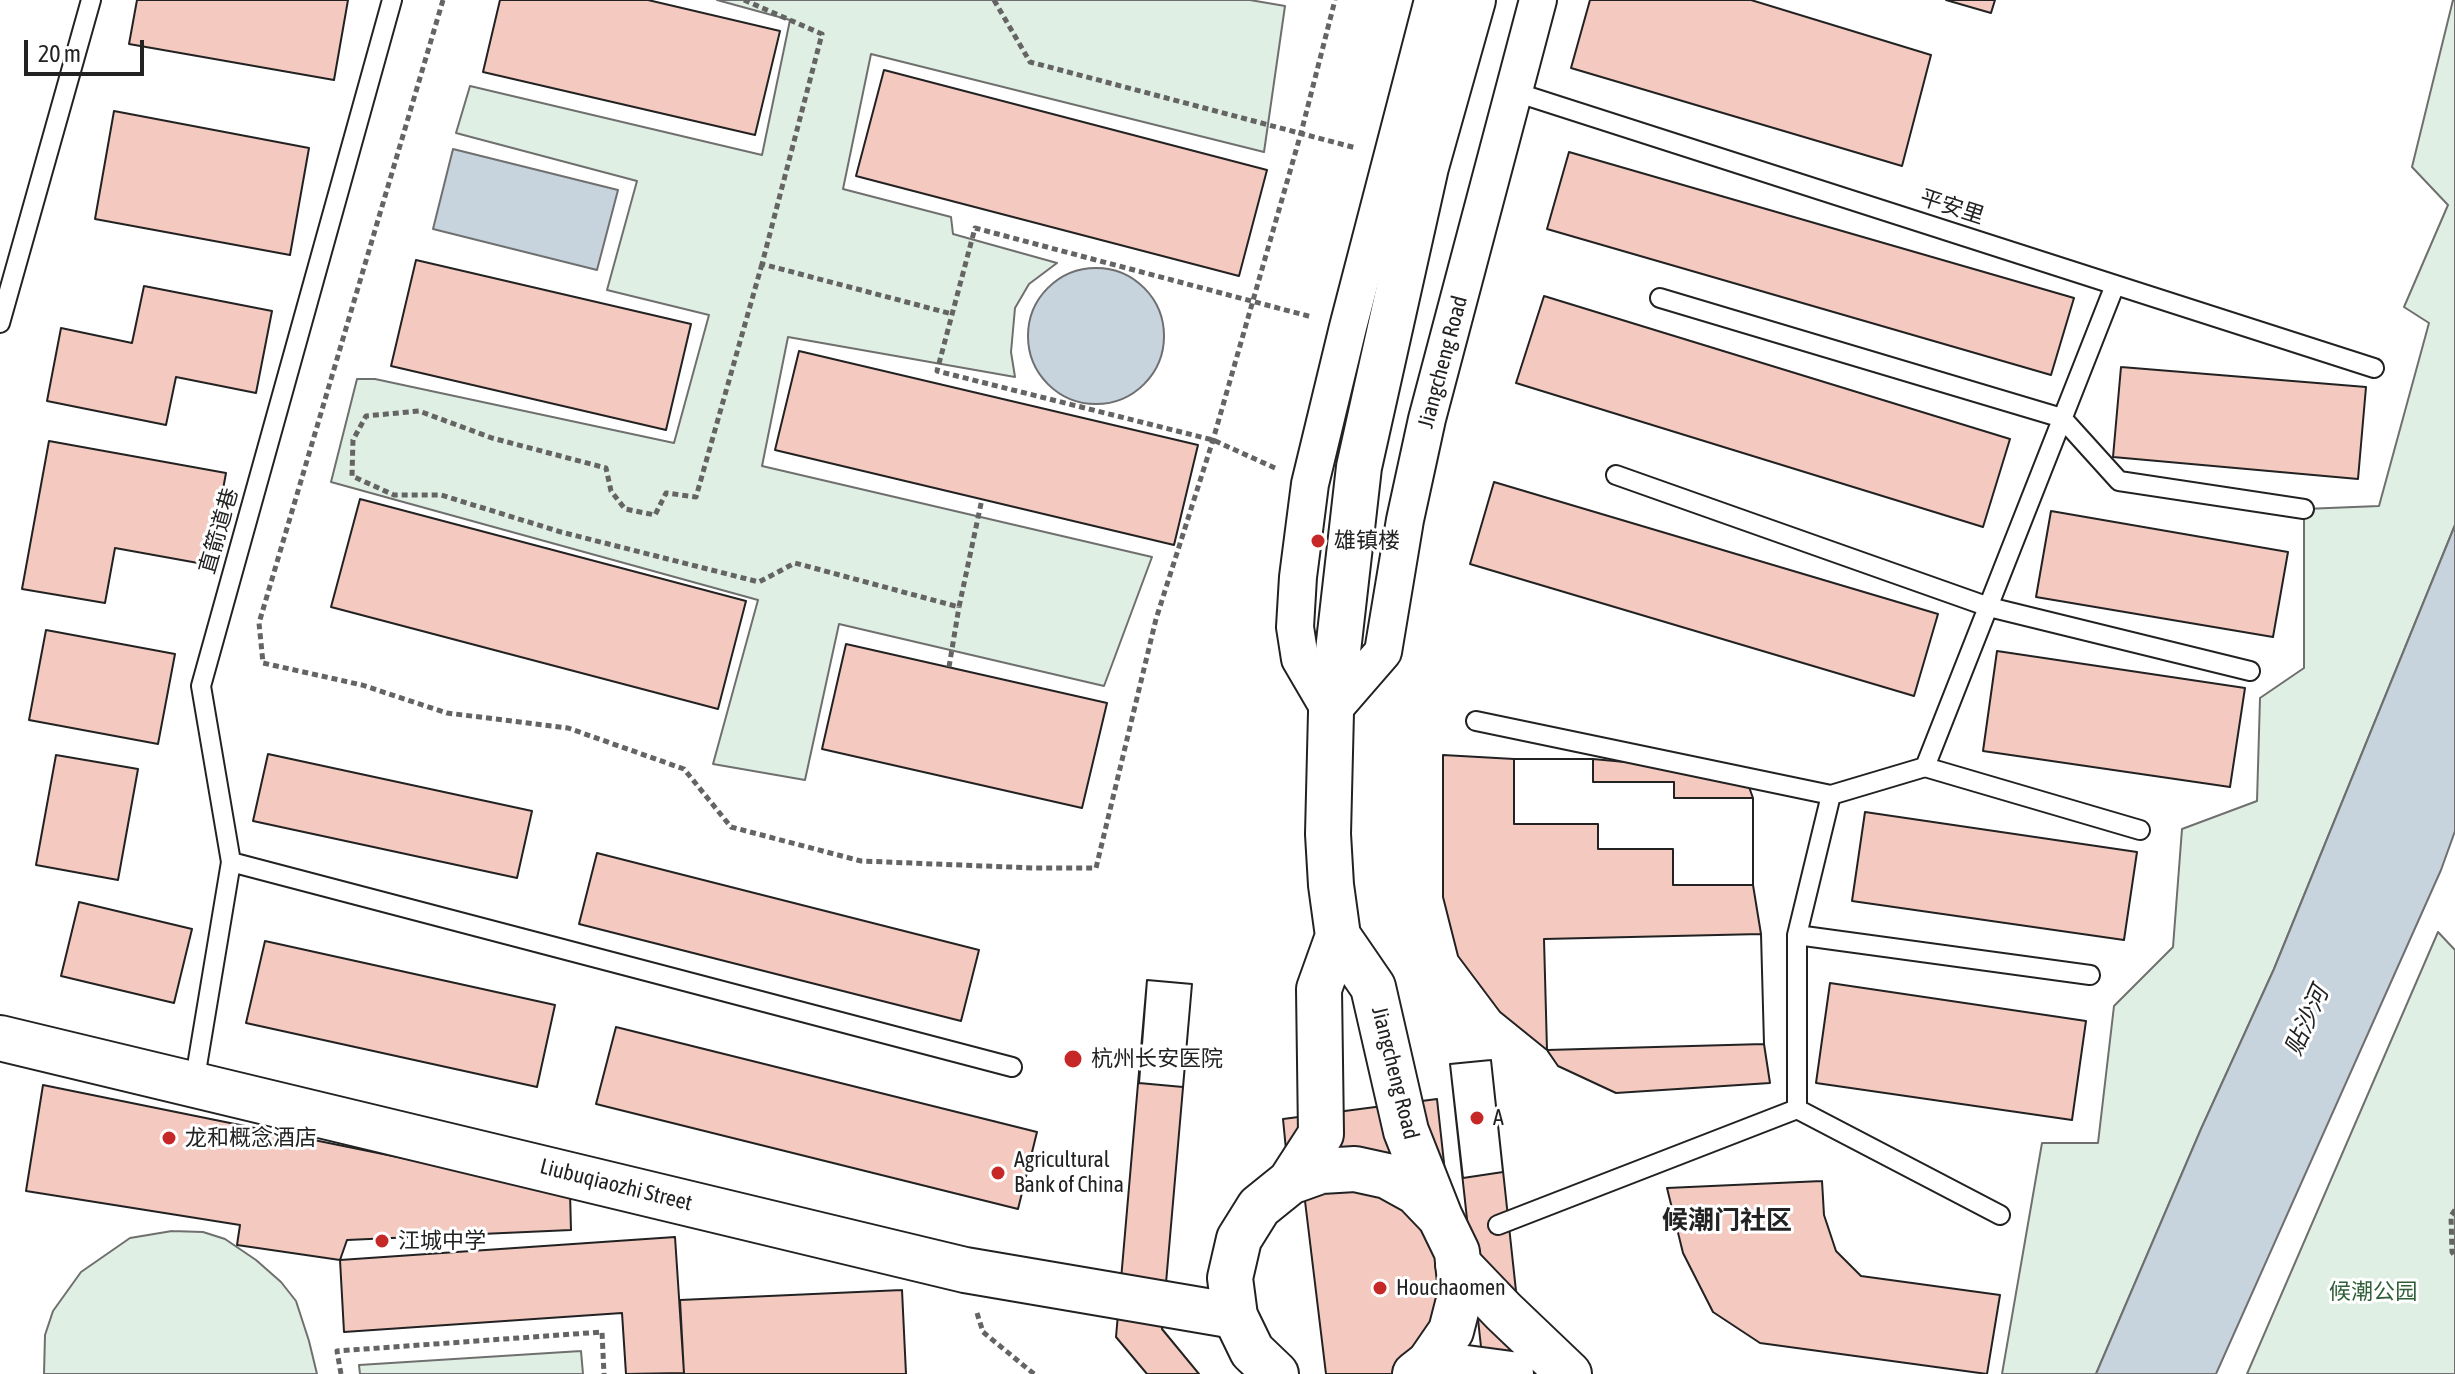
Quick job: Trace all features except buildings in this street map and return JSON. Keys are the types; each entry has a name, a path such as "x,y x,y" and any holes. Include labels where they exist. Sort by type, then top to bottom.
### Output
{"main road":[{"name":"Jiangcheng Road","path":"1422,1369 1451,1331 1461,1292 1457,1252 1406,1131 1373,987 1338,936 1328,834 1331,712 1359,467 1426,167 1473,0"},
{"name":"Jiangcheng Road","path":"1276,1374 1252,1351 1235,1316 1230,1278 1239,1239 1259,1207 1290,1182 1321,1134 1319,989 1338,936"},
{"name":"Liubuqiaozhi Street","path":"0,1038 965,1270 1235,1316"},
{"name":"Jiangcheng Road","path":"1290,1182 1321,1171 1355,1169 1387,1176 1416,1192 1440,1217"},
{"path":"1458,1264 1569,1374"},
{"path":"1422,1369 1511,1374"}],"street":[{"path":"1331,712 1300,659 1295,627 1310,484 1433,0"},
{"name":"Jiangcheng Road","path":"1331,712 1383,652 1405,520 1427,419 1538,0"}],"lane":[{"path":"0,323 91,0"},
{"name":"直箭道巷","path":"194,1084 231,862 201,686 392,0"},
{"name":"平安里","path":"1515,92 2374,368"},
{"path":"1925,767 2115,285"},
{"path":"1660,298 2062,418 2119,481 2304,509"},
{"path":"1616,475 1989,607 2250,671"},
{"path":"1476,721 1831,795 1925,767 2140,830"},
{"path":"1797,1109 1797,935 1831,795"},
{"path":"231,862 1012,1067"},
{"path":"1797,935 2090,975"},
{"path":"1498,1225 1797,1109 2000,1215"}],"path":[{"path":"443,0 259,623 263,663 362,685 447,713 568,728 684,769 731,827 861,861 1096,868 1156,619 1213,440 1301,133 1335,0"},
{"path":"744,0 822,34 762,264 696,497 666,493 655,515 625,509 611,491 606,468 492,438 419,411 366,416 353,440 352,476 394,495 441,495 561,532 759,582 795,563 959,607"},
{"path":"994,0 1030,62 1392,158"},
{"path":"1310,484 1213,440 937,371 975,228 1348,327"},
{"path":"762,264 952,314"},
{"path":"949,667 982,499"},
{"path":"2455,1210 2451,1216 2452,1252 2455,1256"},
{"path":"965,1270 983,1332 1034,1374"},
{"path":"341,1374 337,1351 602,1332 604,1374"}],"green space":[{"path":"717,0 1250,0 1285,6 1264,152 871,54 843,189 951,217 953,234 1057,263 1029,284 1015,308 1011,352 1015,377 788,337 762,466 1152,557 1104,686 839,624 805,780 713,764 758,600 331,482 357,379 375,379 674,443 709,315 607,290 637,181 456,133 470,86 762,155 790,20"},
{"path":"2453,0 2455,525 2274,969 2201,1129 2096,1374 2002,1374 2042,1143 2098,1143 2114,1006 2173,947 2182,829 2257,801 2260,698 2304,668 2304,509 2379,506 2429,323 2404,307 2448,205 2412,167"},
{"name":"候潮公园","path":"2438,932 2455,950 2455,1374 2247,1374"},
{"path":"172,1231 203,1232 225,1239 281,1282 296,1301 317,1374 44,1374 45,1335 53,1311 81,1272 130,1238"},
{"path":"581,1351 583,1374 360,1374 359,1365"}],"water":[{"path":"453,149 618,190 597,270 433,229"},
{"path":"1096,268 1122,273 1144,288 1159,310 1164,336 1159,362 1144,384 1122,399 1096,404 1070,399 1048,384 1033,362 1028,336 1033,310 1048,288 1070,273"},
{"name":"贴沙河","path":"2455,525 2455,831 2441,870 2216,1374 2096,1374 2201,1129 2274,969"}],"place":[{"name":"雄镇楼","path":"1318,541"},
{"name":"杭州长安医院","path":"1073,1059"},
{"name":"A","path":"1477,1118"},
{"name":"龙和概念酒店","path":"169,1138"},
{"name":"Agricultural Bank of China","path":"998,1173"},
{"name":"江城中学","path":"382,1241"},
{"name":"Houchaomen","path":"1380,1288"}],"district":[{"name":"候潮门社区","path":"1727,1221"}]}
